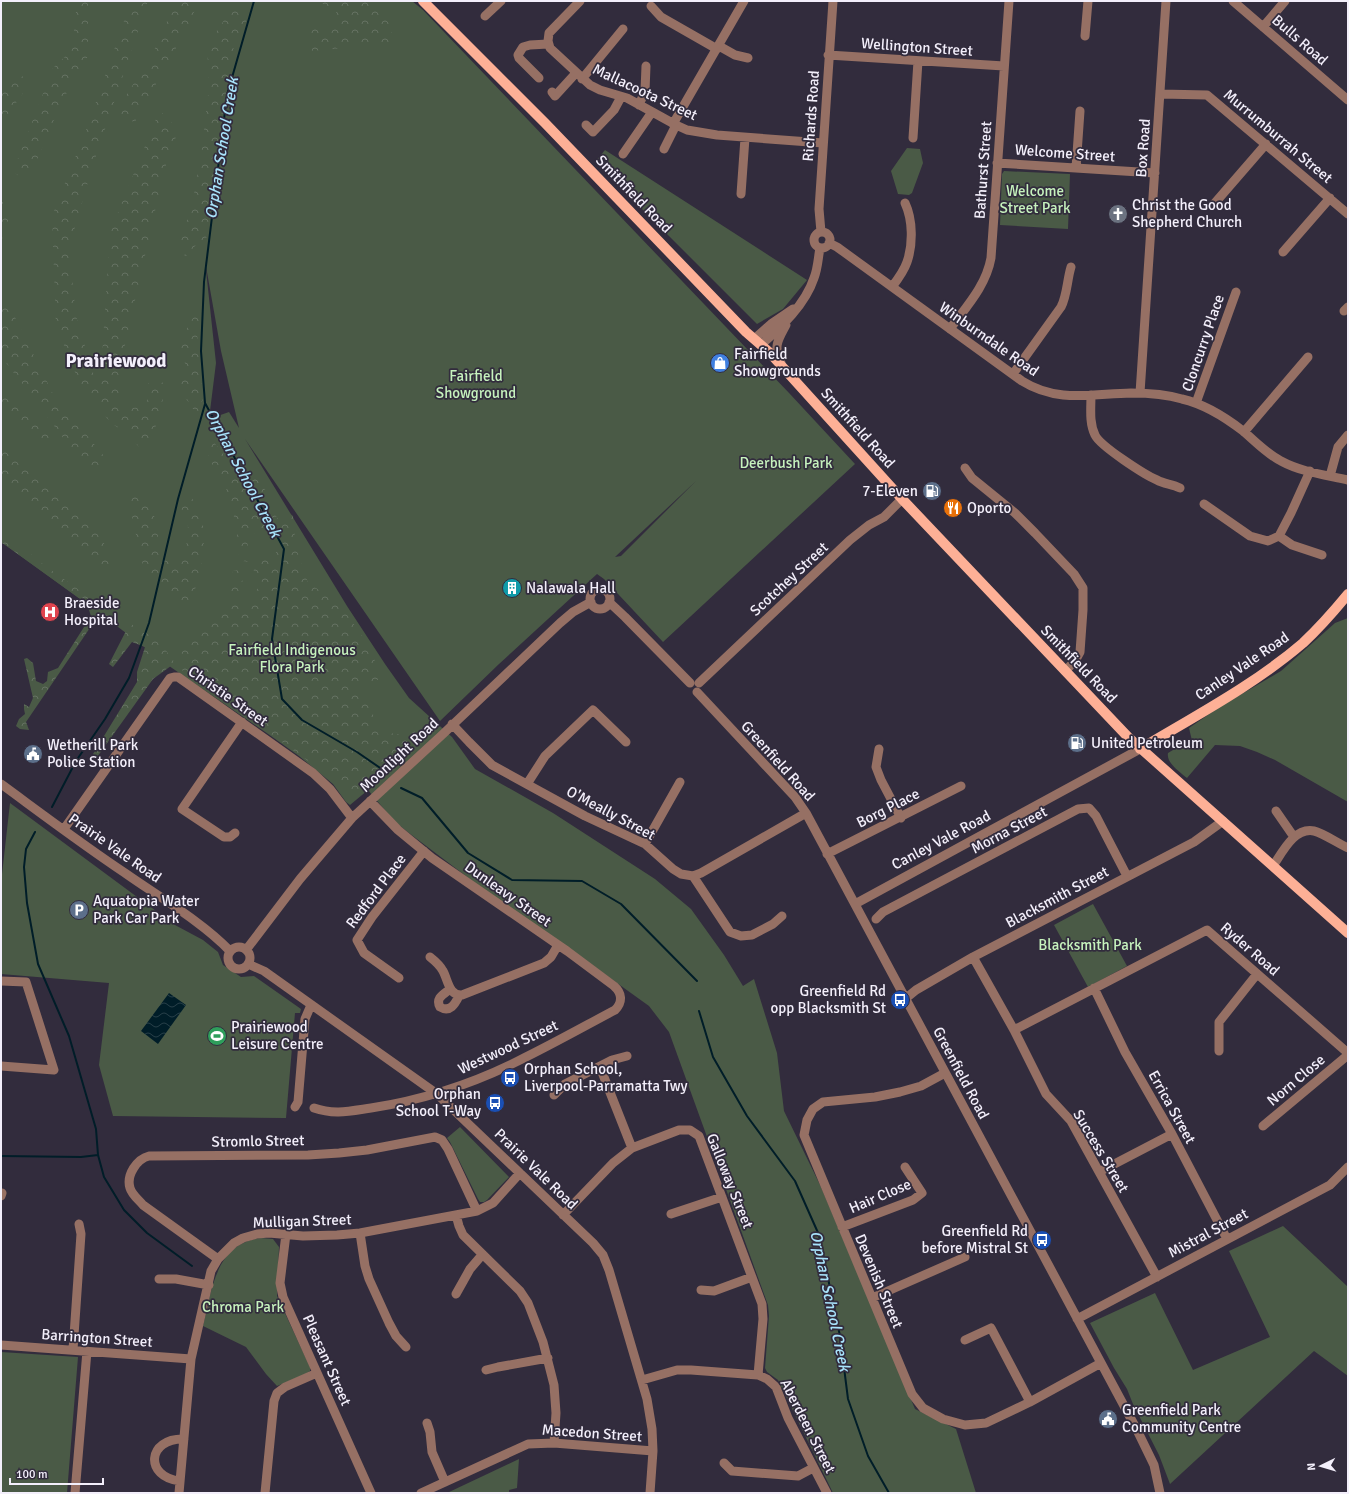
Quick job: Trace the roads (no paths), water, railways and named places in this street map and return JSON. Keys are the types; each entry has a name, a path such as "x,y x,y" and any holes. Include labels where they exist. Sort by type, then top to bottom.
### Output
{"main road":[{"name":"Smithfield Road","path":"423,1 545,123 742,328 783,368 902,499 1140,749 1348,933"},
{"name":"Canley Vale Road","path":"1140,749 1230,695 1276,664 1315,631 1330,616 1348,594"}],"street":[{"path":"485,16 501,1"},
{"path":"539,78 519,58 518,55 523,47 548,44 549,33 580,1"},
{"path":"664,149 674,125 744,1"},
{"name":"Richards Road","path":"821,232 818,209 832,1"},
{"name":"Bathurst Street","path":"950,329 980,288 988,271 991,258 1009,1"},
{"path":"1085,36 1088,1"},
{"name":"Box Road","path":"1140,393 1166,1"},
{"name":"Bulls Road","path":"1233,1 1348,100"},
{"path":"1263,27 1285,1"},
{"path":"651,6 661,17 718,48 735,55 748,58"},
{"path":"552,92 555,96 579,76 623,29"},
{"name":"Mallacoota Street","path":"548,44 550,48 579,76 594,88 639,105 674,125 702,133 745,138 823,143"},
{"name":"Wellington Street","path":"828,56 1004,66"},
{"path":"913,138 918,61"},
{"path":"639,105 645,91 646,66"},
{"name":"Murrumburrah Street","path":"1161,94 1207,95 1348,214"},
{"path":"586,125 596,136 621,97"},
{"path":"1076,168 1080,111"},
{"path":"623,154 652,112"},
{"path":"741,194 745,138"},
{"path":"1214,204 1266,144"},
{"name":"Welcome Street","path":"997,163 1155,173"},
{"path":"1284,252 1330,198"},
{"path":"892,287 904,269 910,252 912,224 910,212 904,204"},
{"name":"Richards Road","path":"783,368 776,349 778,340 815,278 818,268 820,248 814,243 816,234 821,232 828,235 829,243"},
{"path":"820,248 825,247 829,243"},
{"name":"Winburndale Road","path":"829,243 837,247 1034,388 1048,393 1067,396 1140,393 1161,394 1196,404 1224,417 1278,460 1310,471 1348,480"},
{"path":"1013,374 1061,307 1064,300 1066,282 1071,267"},
{"name":"Cloncurry Place","path":"1196,404 1236,292"},
{"name":"Richards Road","path":"758,342 771,324 798,307"},
{"name":"Richards Road","path":"758,342 790,318"},
{"path":"1244,432 1308,357"},
{"path":"1092,395 1092,427 1099,441 1108,449 1153,478 1180,488"},
{"path":"1330,476 1338,447 1348,435"},
{"path":"965,468 972,478 1015,514 1034,533 1074,574 1083,588 1084,610 1080,652 1075,661 1065,671"},
{"path":"1204,504 1250,536 1268,541 1279,536 1310,471"},
{"name":"Scotchey Street","path":"695,686 850,540 869,525 884,517 902,499"},
{"path":"1279,536 1292,545 1322,555"},
{"path":"601,589 609,594 609,602 605,608 598,608 591,602 593,593 598,590 601,589"},
{"name":"Moonlight Road","path":"246,950 300,880 352,818 567,616 591,602"},
{"name":"Greenfield Road","path":"609,602 695,686 795,797 806,814 1149,1454 1157,1476 1160,1493"},
{"name":"Christie Street","path":"64,829 170,678 174,677 178,677 313,773 330,789 352,818"},
{"path":"527,784 545,756 593,710 626,742"},
{"path":"235,833 230,837 224,837 182,809 242,722"},
{"name":"O'Meally Street","path":"452,724 492,765 585,816 645,844 673,869 681,874 693,876"},
{"path":"879,749 876,767 880,780 901,818"},
{"name":"Canley Vale Road","path":"855,904 1140,749"},
{"path":"645,844 680,782"},
{"name":"Prairie Vale Road","path":"1,784 93,851 191,919 223,943 230,951"},
{"name":"Borg Place","path":"827,854 901,818 961,786"},
{"name":"Dunleavy Street","path":"370,801 398,830 424,852 558,945 617,989 620,992 621,1000 620,1004 615,1010"},
{"name":"Morna Street","path":"876,919 883,912 1078,809 1089,808 1096,816 1128,876"},
{"path":"1276,811 1294,837"},
{"path":"782,916 773,924 752,935 741,936 730,932 693,876 702,873 806,814"},
{"name":"Blacksmith Street","path":"905,999 916,990 973,958 1194,842 1223,821"},
{"path":"1273,866 1294,837 1302,832 1313,831 1348,848"},
{"name":"Redford Place","path":"398,978 364,953 356,940 372,917 424,852"},
{"name":"Ryder Road","path":"1014,1030 1207,930 1348,1054"},
{"path":"450,989 440,997 438,1002 440,1007 445,1009 451,1008 459,996 538,966 551,957 558,945"},
{"path":"236,947 246,950 250,958 248,964 241,969 232,967 228,961 230,951 236,947"},
{"path":"430,957 440,966 450,989 459,996"},
{"name":"Success Street","path":"973,958 1014,1030 1046,1094 1071,1121 1157,1277"},
{"name":"Prairie Vale Road","path":"248,964 264,971 437,1094 603,1255 609,1270 647,1399 652,1429 653,1451 650,1493"},
{"path":"1219,1051 1219,1022 1257,974"},
{"path":"1,980 26,982 54,1070 1,1066"},
{"name":"Errica Street","path":"1094,988 1125,1052 1172,1134 1227,1240"},
{"path":"295,1108 298,1102 305,1019 311,1005"},
{"name":"Westwood Street","path":"314,1108 327,1112 340,1112 381,1106 437,1094 519,1061 615,1010"},
{"name":"Norn Close","path":"1263,1126 1348,1054"},
{"path":"554,1095 565,1084 612,1060 627,1056"},
{"path":"600,1067 632,1148"},
{"name":"Devenish Street","path":"945,1073 921,1086 900,1092 875,1097 823,1102 813,1109 807,1120 804,1135 912,1394 923,1408 943,1419 965,1425 986,1423 1030,1402 1101,1363"},
{"name":"Galloway Street","path":"563,1215 613,1163 632,1148 679,1130 690,1130 695,1133 702,1140 762,1304 763,1314 758,1375"},
{"path":"1099,1172 1172,1134"},
{"name":"Stromlo Street","path":"218,1259 134,1196 130,1189 129,1182 137,1162 149,1156 308,1155 339,1153 367,1150 435,1137 442,1140 448,1148 477,1211"},
{"name":"Hair Close","path":"842,1227 913,1200 922,1193 905,1167"},
{"name":"Mistral Street","path":"1077,1319 1330,1185 1348,1167"},
{"name":"Mulligan Street","path":"179,1493 191,1359 211,1271 218,1259 234,1243 243,1238 256,1234 316,1236 360,1233 477,1211 493,1203 520,1173"},
{"path":"671,1214 722,1197"},
{"path":"456,1215 463,1235 520,1291 528,1303 548,1358 556,1400 554,1443"},
{"path":"73,1350 81,1234 79,1224"},
{"path":"360,1233 365,1266 369,1279 396,1336 406,1347"},
{"name":"Pleasant Street","path":"286,1234 280,1283 281,1290 371,1493"},
{"path":"456,1294 470,1269 482,1255"},
{"path":"872,1298 965,1257"},
{"path":"701,1290 714,1291 752,1277"},
{"path":"159,1279 176,1279 209,1284"},
{"path":"965,1340 991,1328 1030,1402"},
{"name":"Barrington Street","path":"1,1344 191,1359"},
{"path":"75,1493 87,1351"},
{"path":"486,1370 548,1358"},
{"name":"Aberdeen Street","path":"642,1380 677,1370 758,1375 768,1379 776,1387 788,1418 827,1493"},
{"path":"265,1493 274,1401 277,1393 285,1387 317,1373"},
{"path":"426,1423 430,1432 432,1452 445,1482"},
{"path":"180,1481 170,1480 161,1474 156,1467 155,1458 156,1451 161,1445 174,1439 184,1439"},
{"name":"Macedon Street","path":"420,1493 524,1445 539,1442 653,1451"},
{"path":"724,1463 732,1471 798,1476 814,1468"}],"water":[{"path":"169,993 186,1005 158,1044 141,1031"}],"waterway":[{"name":"Orphan School Creek","path":"254,1 227,95 204,282 201,351 205,403 284,549 272,639 282,699 302,720 357,752 386,772"},
{"path":"52,807 76,761 105,719 129,678 149,623 178,499 205,404"},
{"name":"Orphan School Creek","path":"401,788 422,798 468,853 512,880 582,881 621,904 697,981"},
{"path":"35,832 26,849 24,867 27,903 38,964 69,1036 96,1129 98,1155 104,1177 124,1210 147,1233 192,1266"},
{"name":"Orphan School Creek","path":"699,1011 713,1057 747,1116 795,1181 819,1235 840,1336 848,1399 868,1456 889,1493"},
{"path":"1,1156 81,1157 98,1155"}],"place":[{"name":"Christ the Good Shepherd Church","path":"1118,214"},
{"name":"Fairfield Showgrounds","path":"720,363"},
{"name":"7-Eleven","path":"932,491"},
{"name":"Oporto","path":"953,508"},
{"name":"Nalawala Hall","path":"512,588"},
{"name":"Braeside Hospital","path":"50,612"},
{"name":"United Petroleum","path":"1077,743"},
{"name":"Wetherill Park Police Station","path":"33,754"},
{"name":"Aquatopia Water Park Car Park","path":"79,910"},
{"name":"Greenfield Rd opp Blacksmith St","path":"900,1000"},
{"name":"Prairiewood Leisure Centre","path":"217,1036"},
{"name":"Orphan School, Liverpool-Parramatta Twy","path":"510,1078"},
{"name":"Orphan School T-Way","path":"495,1103"},
{"name":"Greenfield Rd before Mistral St","path":"1042,1240"},
{"name":"Greenfield Park Community Centre","path":"1108,1419"}],"district":[{"name":"Prairiewood","path":"116,361"}],"park label":[{"name":"Welcome Street Park","path":"1035,200"},
{"name":"Fairfield Showground","path":"476,384"},
{"name":"Deerbush Park","path":"786,463"},
{"name":"Fairfield Indigenous Flora Park","path":"292,658"},
{"name":"Blacksmith Park","path":"1090,945"},
{"name":"Chroma Park","path":"243,1307"}]}
